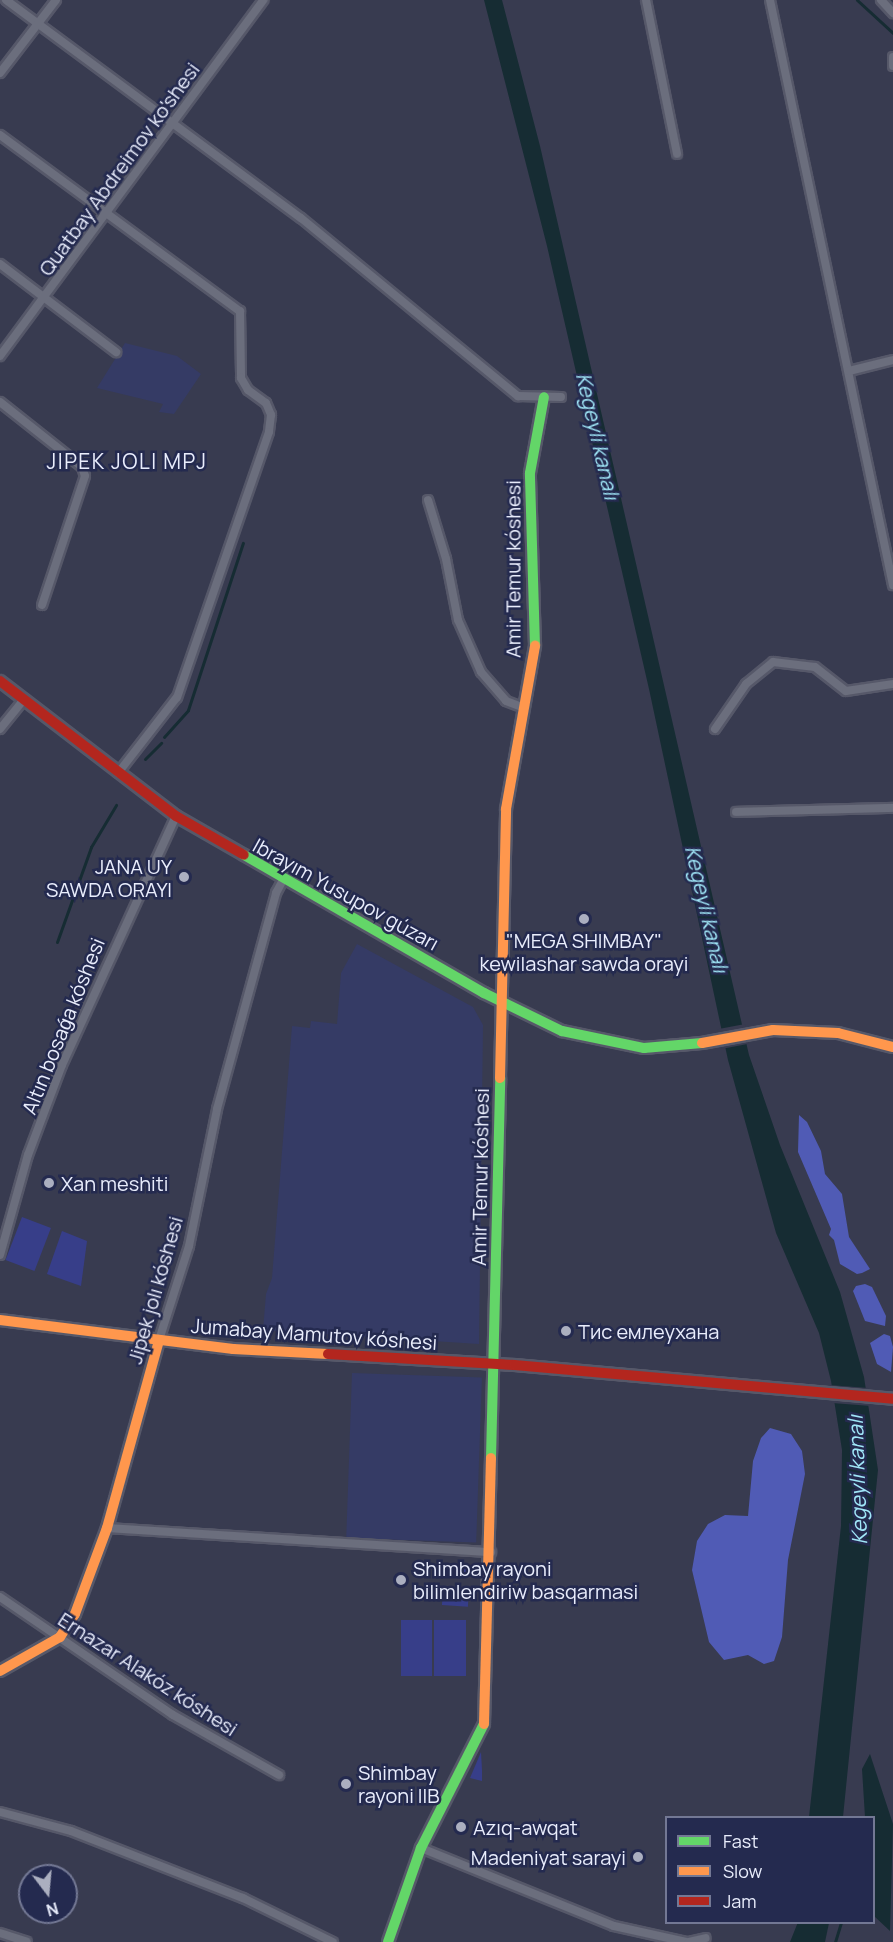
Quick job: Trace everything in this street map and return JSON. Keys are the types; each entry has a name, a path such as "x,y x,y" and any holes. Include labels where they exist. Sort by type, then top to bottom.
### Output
{"street":[{"path":"6,0 172,125 301,218 518,396 561,397"},
{"path":"0,74 56,0"},
{"name":"Quatbay Abdreimov ko'shesi","path":"0,356 263,0"},
{"path":"646,0 677,154"},
{"path":"770,0 893,585"},
{"path":"881,0 893,13"},
{"path":"893,57 893,66"},
{"path":"0,135 106,215 240,311 241,378 248,390 267,403 271,415 269,432 177,697 118,773"},
{"path":"0,264 116,352"},
{"path":"849,371 893,360"},
{"name":"Amir Temur kóshesi","path":"388,1942 421,1848 483,1730 490,1552 492,1364 499,1221 506,809 535,648 530,473 544,397"},
{"path":"0,402 82,467 85,476 42,605"},
{"path":"428,500 446,559 458,620 481,672 506,701 524,708"},
{"path":"715,729 747,684 773,662 814,667 846,691 893,684"},
{"name":"Ibrayım Yusupov gúzarı","path":"0,681 176,816 283,880 501,1001 562,1031 619,1045 655,1047 711,1042 756,1031 838,1033 893,1047"},
{"path":"0,729 24,699"},
{"path":"736,812 893,808"},
{"name":"Altın bosaǵa kóshesi","path":"0,1255 28,1155 62,1065 176,816"},
{"name":"Jipek jolı kóshesi","path":"0,1671 60,1637 75,1614 107,1528 159,1340 189,1246 217,1108 276,893 283,880"},
{"name":"Jumabay Mamutov kóshesi","path":"0,1320 159,1340 322,1355 492,1364 893,1399"},
{"path":"107,1528 490,1552"},
{"name":"Ernazar Alakóz kóshesi","path":"0,1597 173,1715 279,1775"},
{"path":"0,1812 71,1832 243,1898 333,1942"},
{"path":"421,1848 614,1926 688,1942 706,1938"},
{"path":"0,1933 27,1942"}],"shaded area":[{"path":"125,343 177,356 201,374 174,414 159,412 163,404 97,388"},
{"path":"357,944 473,1007 483,1025 479,1344 263,1330 266,1294 272,1278 292,1026 310,1028 311,1021 337,1024 341,973"},
{"path":"799,1115 807,1122 821,1151 825,1174 842,1194 849,1237 870,1269 862,1273 857,1274 840,1264 834,1240 829,1235 831,1229 798,1152"},
{"path":"22,1217 51,1228 34,1271 6,1260"},
{"path":"62,1231 87,1241 81,1286 47,1274"},
{"path":"865,1284 872,1287 886,1316 885,1326 865,1321 853,1291 856,1286"},
{"path":"884,1334 890,1336 893,1347 891,1372 877,1364 870,1343"},
{"path":"352,1373 482,1378 476,1542 346,1538"},
{"path":"770,1428 791,1434 802,1451 805,1474 788,1560 782,1637 774,1661 764,1664 748,1655 724,1660 709,1642 692,1570 697,1541 708,1524 725,1515 748,1516 753,1461 761,1438"},
{"path":"445,1565 471,1568 470,1577 444,1574"},
{"path":"443,1590 469,1592 468,1607 442,1605"},
{"path":"401,1620 432,1620 432,1676 401,1676"},
{"path":"434,1620 466,1620 466,1676 434,1676"},
{"path":"481,1752 482,1770 482,1781 470,1778"}],"water":[{"name":"Kegeyli kanalı","path":"484,0 502,0 540,146 749,1055 780,1145 840,1292 864,1377 878,1470 843,1816 809,1816 841,1526 842,1450 831,1381 819,1333 776,1233 728,1060 649,689 547,246"},
{"path":"870,1754 893,1824 890,1931 875,1917 875,1816 865,1816 862,1769"},
{"path":"797,1924 829,1924 825,1942 790,1942"}],"pier":[{"path":"745,1024 749,1044 721,1049 718,1029"},
{"path":"829,1385 868,1388 871,1406 832,1403"}],"waterway":[{"path":"857,0 893,33"},
{"path":"164,737 188,710 243,543"},
{"path":"145,759 161,743"},
{"path":"57,942 91,847 116,805"},
{"path":"835,1942 840,1924"}],"traffic: fast":[{"path":"535,646 530,473 544,397"},
{"path":"244,855 484,993 562,1031 644,1048 702,1043"},
{"path":"491,1458 500,1078"},
{"path":"388,1942 421,1848 484,1724"}],"traffic: slow":[{"path":"500,1078 506,809 535,646"},
{"path":"702,1043 773,1030 838,1033 893,1047"},
{"path":"0,1320 233,1349 328,1354"},
{"path":"0,1671 60,1637 75,1614 107,1528 159,1340"},
{"path":"484,1724 491,1458"}],"traffic: jam":[{"path":"0,681 176,816 244,855"},
{"path":"328,1354 514,1365 893,1399"}],"place":[{"name":"JANA UY SAWDA ORAYI","path":"184,877"},
{"name":"\"MEGA SHIMBAY\" kewilashar sawda orayi","path":"584,919"},
{"name":"Xan meshiti","path":"49,1183"},
{"name":"Тис емлеухана","path":"566,1331"},
{"name":"Shimbay rayoni bilimlendiriw basqarmasi","path":"401,1580"},
{"name":"Shimbay rayoni IIB","path":"346,1784"},
{"name":"Azıq-awqat","path":"461,1827"},
{"name":"Madeniyat sarayi","path":"638,1857"}],"district":[{"name":"JIPEK JOLI MPJ","path":"127,461"}]}
